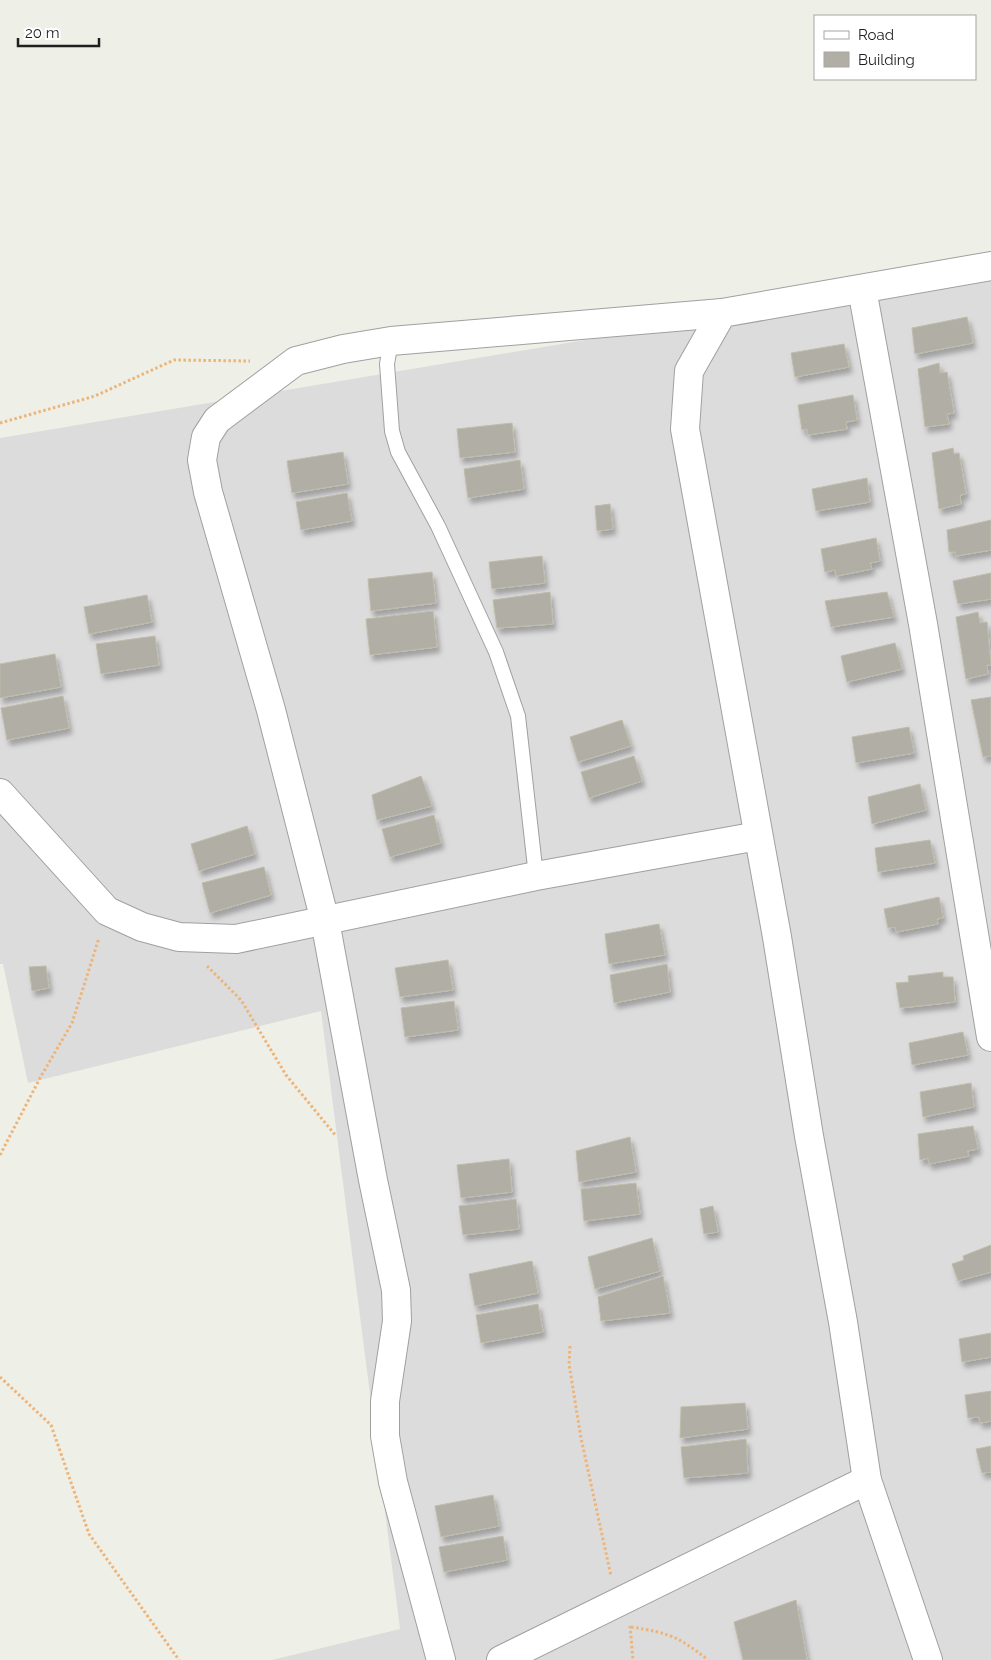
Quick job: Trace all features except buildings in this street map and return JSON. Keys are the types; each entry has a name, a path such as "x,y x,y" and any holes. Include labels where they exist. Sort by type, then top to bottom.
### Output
{"street":[{"path":"441,1660 392,1482 385,1436 385,1401 397,1321 396,1290 371,1170 325,922 271,710 218,527 202,460 206,437 216,420 296,361 343,348 391,341 722,313 991,266"},
{"path":"862,289 924,624 991,1037"},
{"path":"722,313 689,371 685,429 844,1322 867,1480 928,1660"},
{"path":"0,793 107,911 142,927 179,937 236,939 325,922 536,876 758,836"},
{"path":"501,1660 867,1480"}],"lane":[{"path":"391,341 386,364 392,431 398,452 438,526 496,652 518,716 536,876"}],"path":[{"path":"0,423 94,396 174,360 296,361"},
{"path":"0,1155 40,1078 72,1023 107,911"},
{"path":"179,937 241,1000 286,1075 341,1142"},
{"path":"570,1346 569,1364 581,1438 617,1603"},
{"path":"0,1377 52,1425 89,1534 179,1660"},
{"path":"631,1626 666,1632 688,1644 708,1660"}],"shaded area":[{"path":"991,272 991,1660 272,1660 400,1629 321,1011 28,1083 3,964 0,964 0,438"}]}
